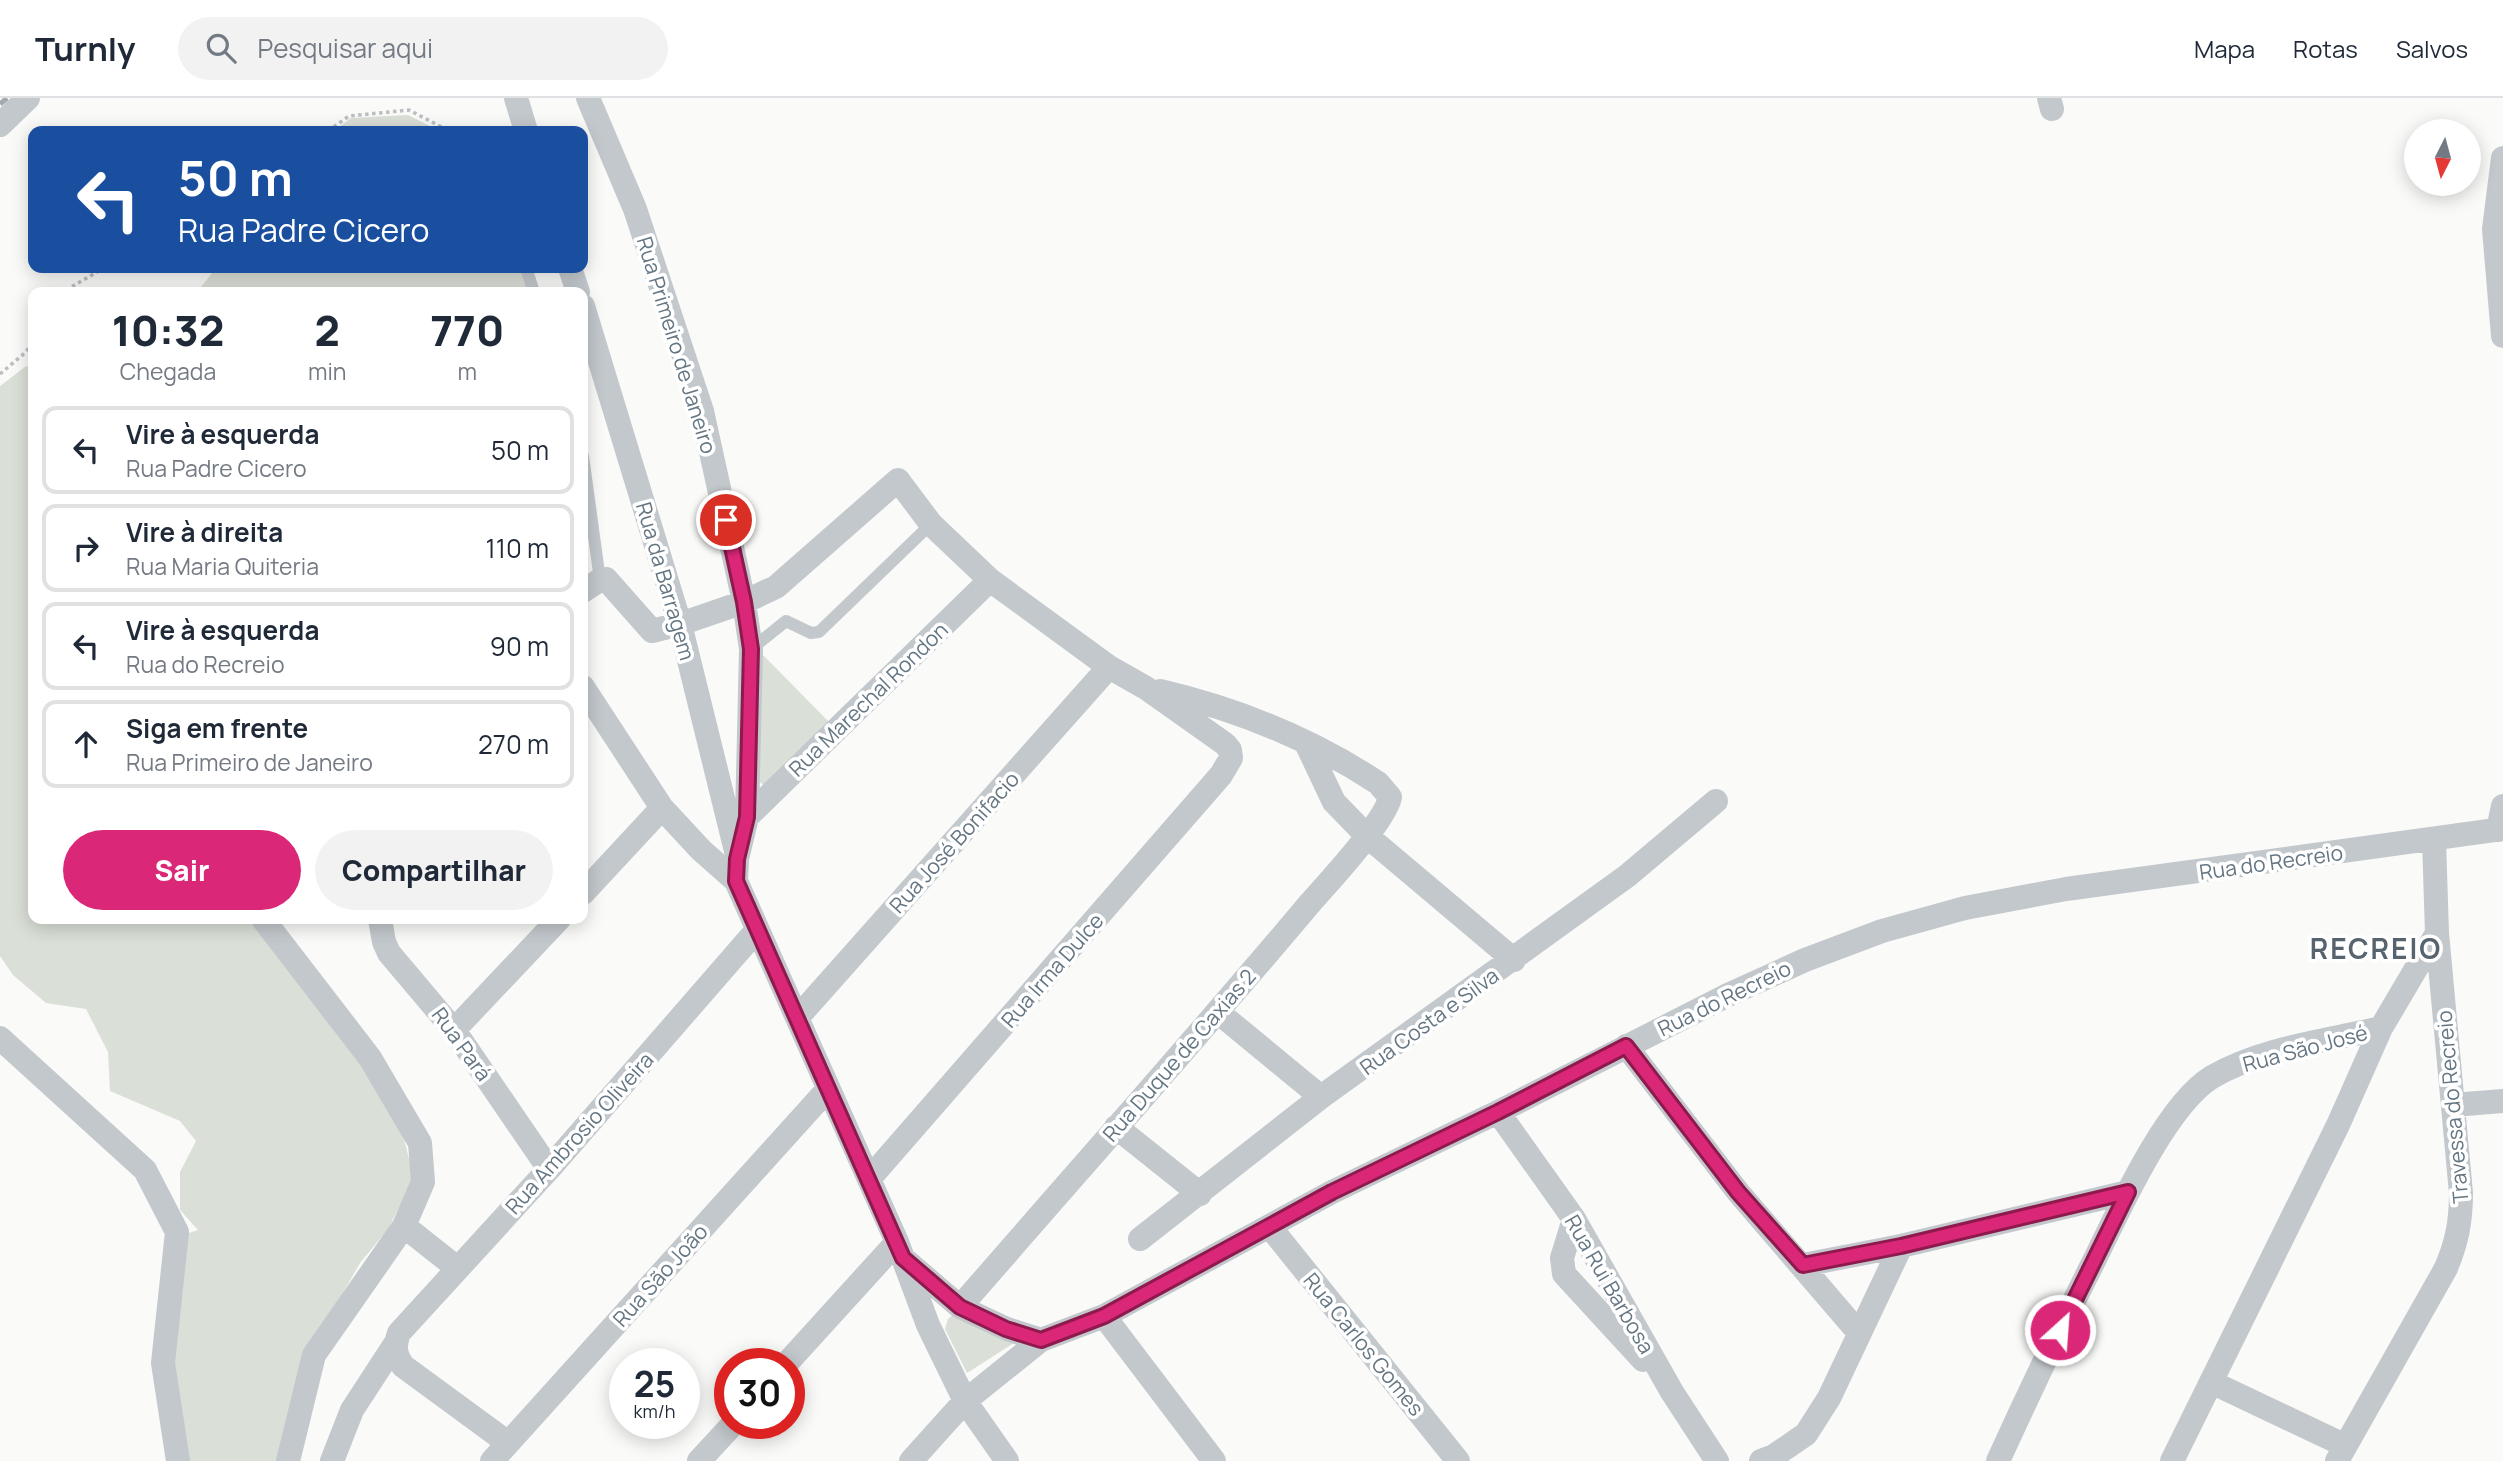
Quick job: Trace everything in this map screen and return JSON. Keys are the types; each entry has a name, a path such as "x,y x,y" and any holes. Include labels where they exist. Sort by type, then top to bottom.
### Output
{"street":[{"path":"0,125 27,98"},
{"path":"516,98 524,126"},
{"name":"Rua Primeiro de Janeiro","path":"587,98 635,209 702,411 744,602 751,649 747,817 737,870"},
{"path":"2503,158 2494,229 2503,336"},
{"name":"Rua da Barragem","path":"588,322 680,624 726,803 737,870"},
{"path":"591,585 606,579 652,631 680,624 744,602 786,581 898,480 932,524 990,580 1109,667 1146,688 1203,701 1261,721 1306,743 1334,802 1367,836 1514,960"},
{"name":"Rua Marechal Rondon","path":"747,817 990,580"},
{"name":"Rua José Bonifacio","path":"798,1017 1109,667"},
{"name":"Rua Irma Dulce","path":"869,1179 1221,775 1231,758 1230,750 1225,744 1146,688"},
{"path":"588,695 662,808 701,850 737,870 757,930 900,1250 928,1325 965,1401 1007,1461"},
{"name":"Rua Duque de Caxias 2","path":"960,1307 1219,1013 1367,836 1388,804 1390,797 1378,782 1306,743"},
{"name":"Rua Costa e Silva","path":"1140,1239 1321,1097 1627,876 1716,801"},
{"path":"2501,830 2503,806"},
{"path":"588,888 662,808"},
{"name":"Rua do Recreio","path":"911,1461 965,1401 1041,1340 1104,1316 1332,1192 1805,960 1882,931 1965,908 2066,890 2501,830"},
{"name":"Travessa do Recreio","path":"2340,1453 2446,1268 2457,1241 2461,1220 2461,1193 2437,933 2434,840"},
{"path":"267,924 370,1058 420,1143 423,1182 404,1226 314,1355 288,1461"},
{"name":"Rua Pará","path":"381,924 389,953 454,1030 550,1169"},
{"path":"454,1030 554,924"},
{"name":"Rua Ambrosio Oliveira","path":"332,1461 352,1410 397,1338 457,1268 550,1169 757,930"},
{"name":"Rua São José","path":"2172,1461 2338,1125 2381,1028 2437,933"},
{"path":"1219,1013 1321,1097"},
{"name":"Rua São José","path":"1998,1461 2037,1375 2128,1192 2183,1104 2210,1078 2252,1058 2381,1028"},
{"path":"0,1038 145,1170 177,1232 163,1363 178,1461"},
{"path":"1626,1046 1738,1192 1860,1333"},
{"name":"Rua São João","path":"500,1452 828,1089"},
{"path":"2453,1105 2503,1101"},
{"name":"Rua Rui Barbosa","path":"1498,1112 1574,1219 1672,1392 1717,1461"},
{"path":"1116,1127 1200,1194"},
{"path":"1803,1265 1901,1246 2128,1192"},
{"path":"1574,1219 1562,1258 1564,1274 1672,1392"},
{"path":"404,1226 457,1268"},
{"name":"Rua Carlos Gomes","path":"1270,1227 1458,1461"},
{"path":"1761,1461 1774,1456 1806,1434 1829,1398 1901,1246"},
{"path":"900,1250 960,1307 1006,1329 1041,1340"},
{"path":"802,1348 900,1250"},
{"path":"1104,1316 1214,1461"},
{"path":"397,1338 396,1355 403,1366 500,1452"},
{"path":"2211,1382 2340,1453"},
{"path":"699,1461 719,1439"}],"lane":[{"path":"751,649 786,621 811,633 819,632 932,524"},
{"path":"588,537 591,585"}],"path":[{"path":"334,126 349,116 409,110 439,126"},
{"path":"71,287 95,273"},
{"path":"0,374 28,349"}],"shaded area":[{"path":"408,115 430,126 341,126 351,118"},
{"path":"212,273 524,273 528,287 201,287"},
{"path":"28,366 28,924 260,924 398,1116 414,1178 388,1229 360,1263 308,1354 283,1461 189,1461 172,1369 186,1234 198,1230 180,1210 180,1172 196,1141 180,1121 110,1091 108,1052 86,1009 46,1003 13,975 0,956 0,386"},
{"path":"753,645 830,723 767,788 757,780"},
{"path":"956,1312 1017,1341 967,1373 945,1329 948,1319"}],"railway":[{"path":"0,104 7,98"}],"district":[{"name":"RECREIO","path":"2376,948"}],"route":[{"path":"726,520 751,649 747,817 737,859 736,881 903,1258 960,1307 1006,1329 1041,1340 1104,1316 1332,1192 1498,1112 1626,1046 1738,1192 1803,1265 1901,1246 2128,1192 2060,1330"}]}
